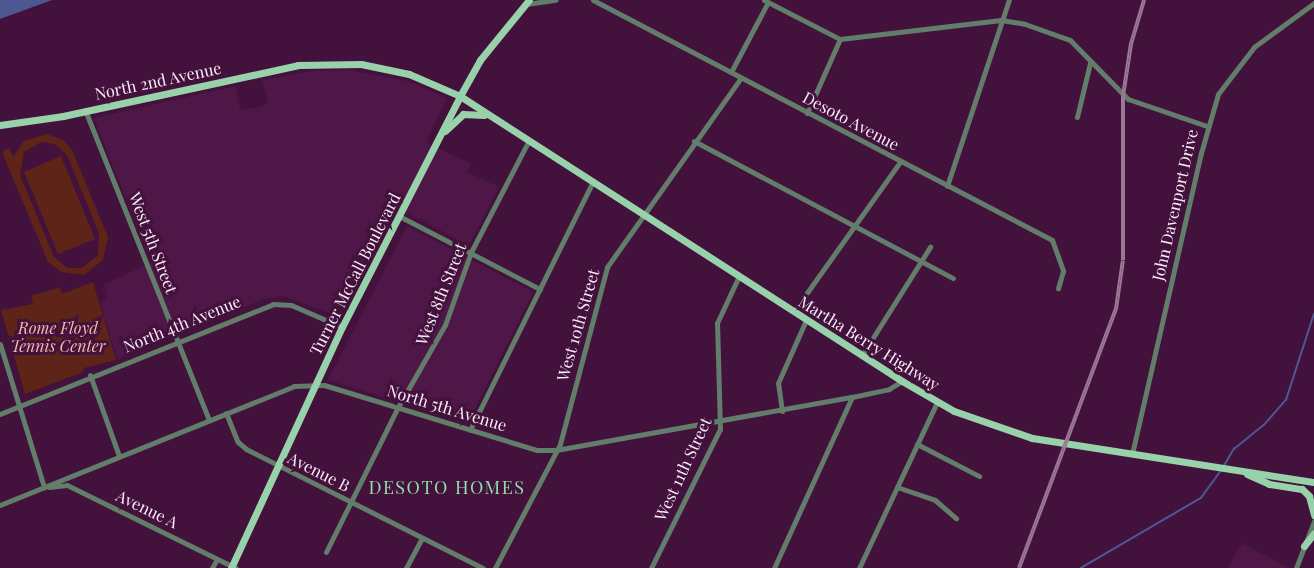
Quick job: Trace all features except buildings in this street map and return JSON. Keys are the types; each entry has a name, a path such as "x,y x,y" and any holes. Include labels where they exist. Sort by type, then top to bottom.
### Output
{"main road":[{"name":"Turner McCall Boulevard","path":"233,567 313,385 460,96 480,60 527,2"},
{"name":"North 2nd Avenue","path":"0,125 85,110 298,65 321,64 393,70 460,96"},
{"name":"Martha Berry Highway","path":"460,96 937,402 982,423 1032,438 1193,464 1233,468 1256,475"},
{"path":"440,137 466,113 495,119"},
{"path":"1256,475 1314,482"},
{"path":"1256,475 1302,489 1309,496 1314,515"},
{"path":"1304,546 1314,533"}],"street":[{"path":"527,2 556,0"},
{"name":"Desoto Avenue","path":"593,0 1052,240 1063,271 1058,288"},
{"path":"947,186 1009,0"},
{"path":"731,72 766,1 840,39 1001,20 1063,36 1128,99 1207,126"},
{"name":"John Davenport Drive","path":"1132,454 1207,126 1222,87 1246,55 1314,3"},
{"path":"807,113 840,39"},
{"path":"1077,117 1090,63"},
{"name":"West 10th Street","path":"495,568 556,450 605,272 694,141 741,78"},
{"name":"West 5th Street","path":"85,110 209,420"},
{"name":"West 8th Street","path":"326,552 398,407 445,325 471,252 529,140"},
{"path":"694,141 953,278"},
{"path":"794,311 852,225 900,162"},
{"path":"470,430 593,181"},
{"path":"399,216 540,289"},
{"path":"862,356 930,247"},
{"name":"West 11th Street","path":"651,568 721,422 717,323 739,276"},
{"name":"North 4th Avenue","path":"0,414 90,375 273,304 291,305 342,327"},
{"path":"782,411 778,383 806,320"},
{"path":"0,345 44,487"},
{"path":"90,375 119,456"},
{"name":"North 5th Avenue","path":"0,505 294,386 313,385 398,407 537,450 556,450 782,411 889,389 902,381"},
{"path":"774,568 852,397"},
{"path":"859,568 937,402"},
{"name":"Avenue B","path":"226,413 239,444 351,503 483,568"},
{"path":"917,444 979,476"},
{"name":"Avenue A","path":"44,487 67,485 233,567"},
{"path":"897,488 935,500 956,518"},
{"path":"1296,568 1314,521"},
{"path":"406,568 422,538"},
{"path":"212,568 217,559"}],"shaded area":[{"path":"349,70 407,81 447,98 426,142 471,164 467,172 499,187 469,245 393,206 335,315 284,296 264,299 117,359 100,302 107,299 104,284 151,263 94,118 236,86 240,110 261,107 268,101 262,80 313,71"},
{"path":"407,226 533,292 468,423 328,380"},
{"path":"1242,543 1289,568 1228,568"}],"green space":[{"path":"47,134 63,140 72,150 108,237 103,260 84,275 61,272 48,262 2,152 9,148 13,157 24,141","holes":["41,142 55,144 67,155 99,233 98,255 82,268 67,268 54,257 20,175 24,152"]},
{"path":"61,156 95,239 58,254 24,172"},
{"name":"Rome Floyd Tennis Center","path":"93,282 116,360 84,368 83,372 25,394 1,310 33,304 31,296 60,287 62,294"}],"water":[{"path":"0,0 52,0 0,19"}],"waterway":[{"path":"1224,466 1234,449 1264,425 1286,400 1314,314"},
{"path":"1081,568 1201,498 1221,470"}],"railway":[{"path":"1019,568 1116,309 1123,260 1123,96 1131,44 1144,0"}],"district":[{"name":"DESOTO HOMES","path":"447,487"}]}
